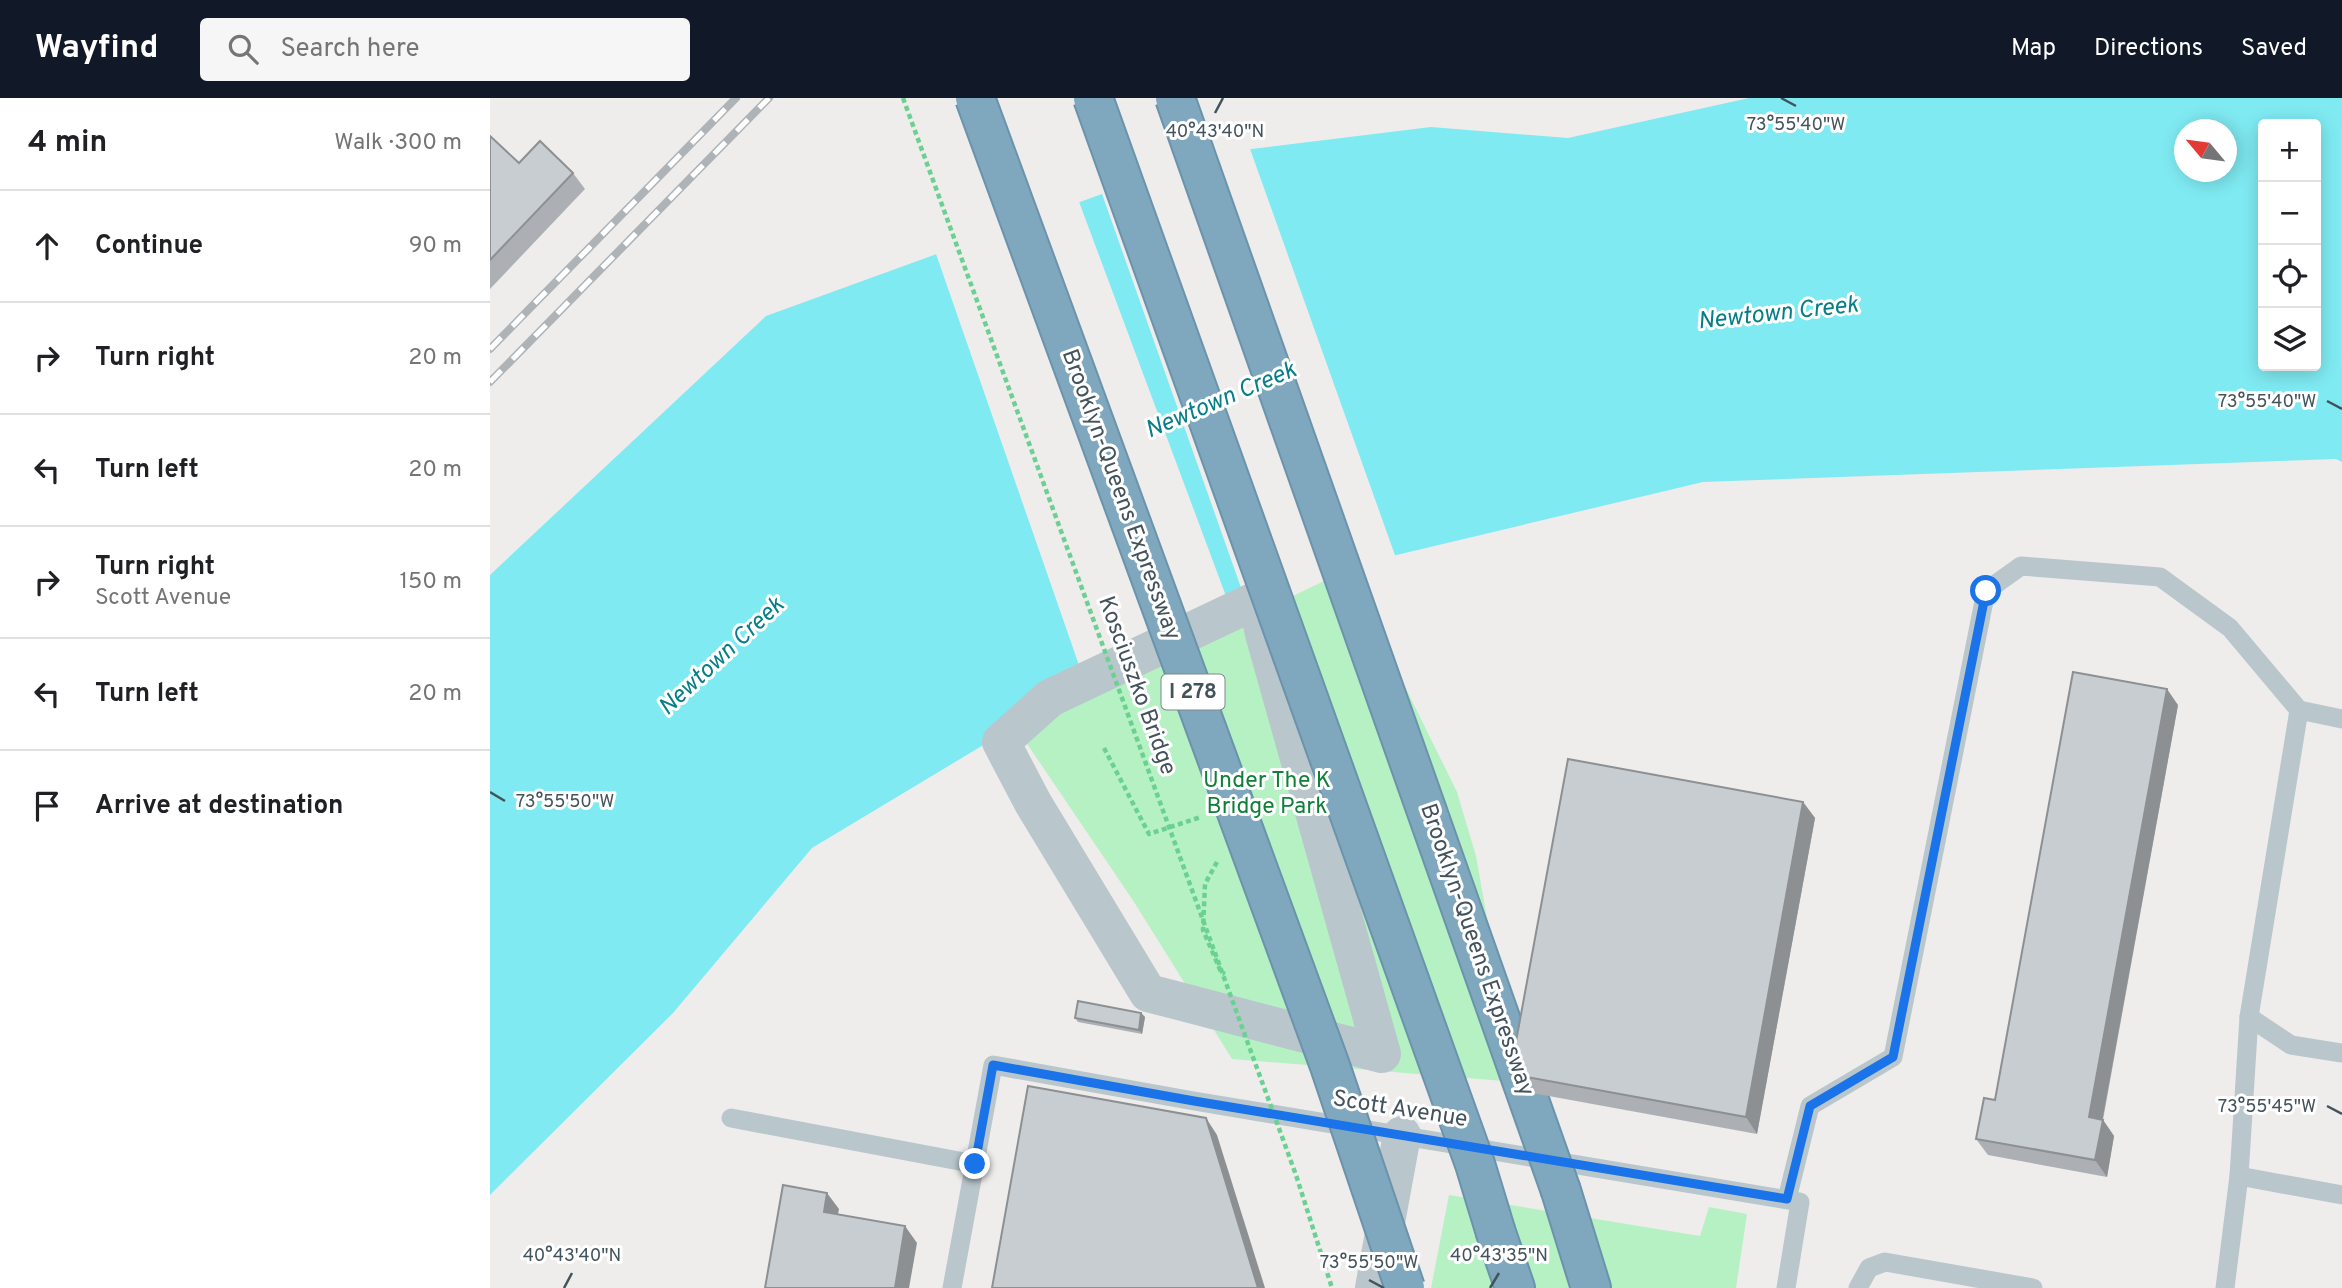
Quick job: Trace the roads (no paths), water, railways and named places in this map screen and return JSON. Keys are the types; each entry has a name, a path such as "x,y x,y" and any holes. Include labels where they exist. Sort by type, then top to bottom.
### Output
{"highway":[{"name":"Brooklyn-Queens Expressway","path":"975,98 1325,1053 1405,1288"},
{"path":"1093,98 1475,1164 1515,1288"},
{"name":"Brooklyn-Queens Expressway","path":"1175,98 1561,1191 1591,1288"}],"street":[{"path":"1256,600 1382,1054 1148,993 1033,803 1001,742 1050,698 1256,600"},
{"path":"1374,1288 1402,1135"}],"lane":[{"path":"1786,1288 1794,1201 1810,1106 1893,1057 1986,591 2021,566 2160,578 2230,628 2299,710 2342,719"},
{"path":"2225,1288 2239,1176 2249,1017 2299,710"},
{"path":"2249,1017 2291,1045 2342,1053"},
{"name":"Scott Avenue","path":"975,1164 993,1065 1794,1201"},
{"path":"731,1118 975,1164 952,1288"},
{"path":"2239,1176 2342,1195"},
{"path":"1858,1288 1868,1268 1885,1262 2033,1288"}],"water":[{"name":"Newtown Creek","path":"1749,98 2342,98 2342,462 2336,459 1703,482 1346,567 1015,726 812,848 673,1013 490,1195 490,575 766,316 1212,154 1431,127 1568,138"}],"railway":[{"path":"490,349 736,98"},
{"path":"490,382 769,98"}],"park label":[{"name":"Under The K Bridge Park","path":"1267,794"}]}
